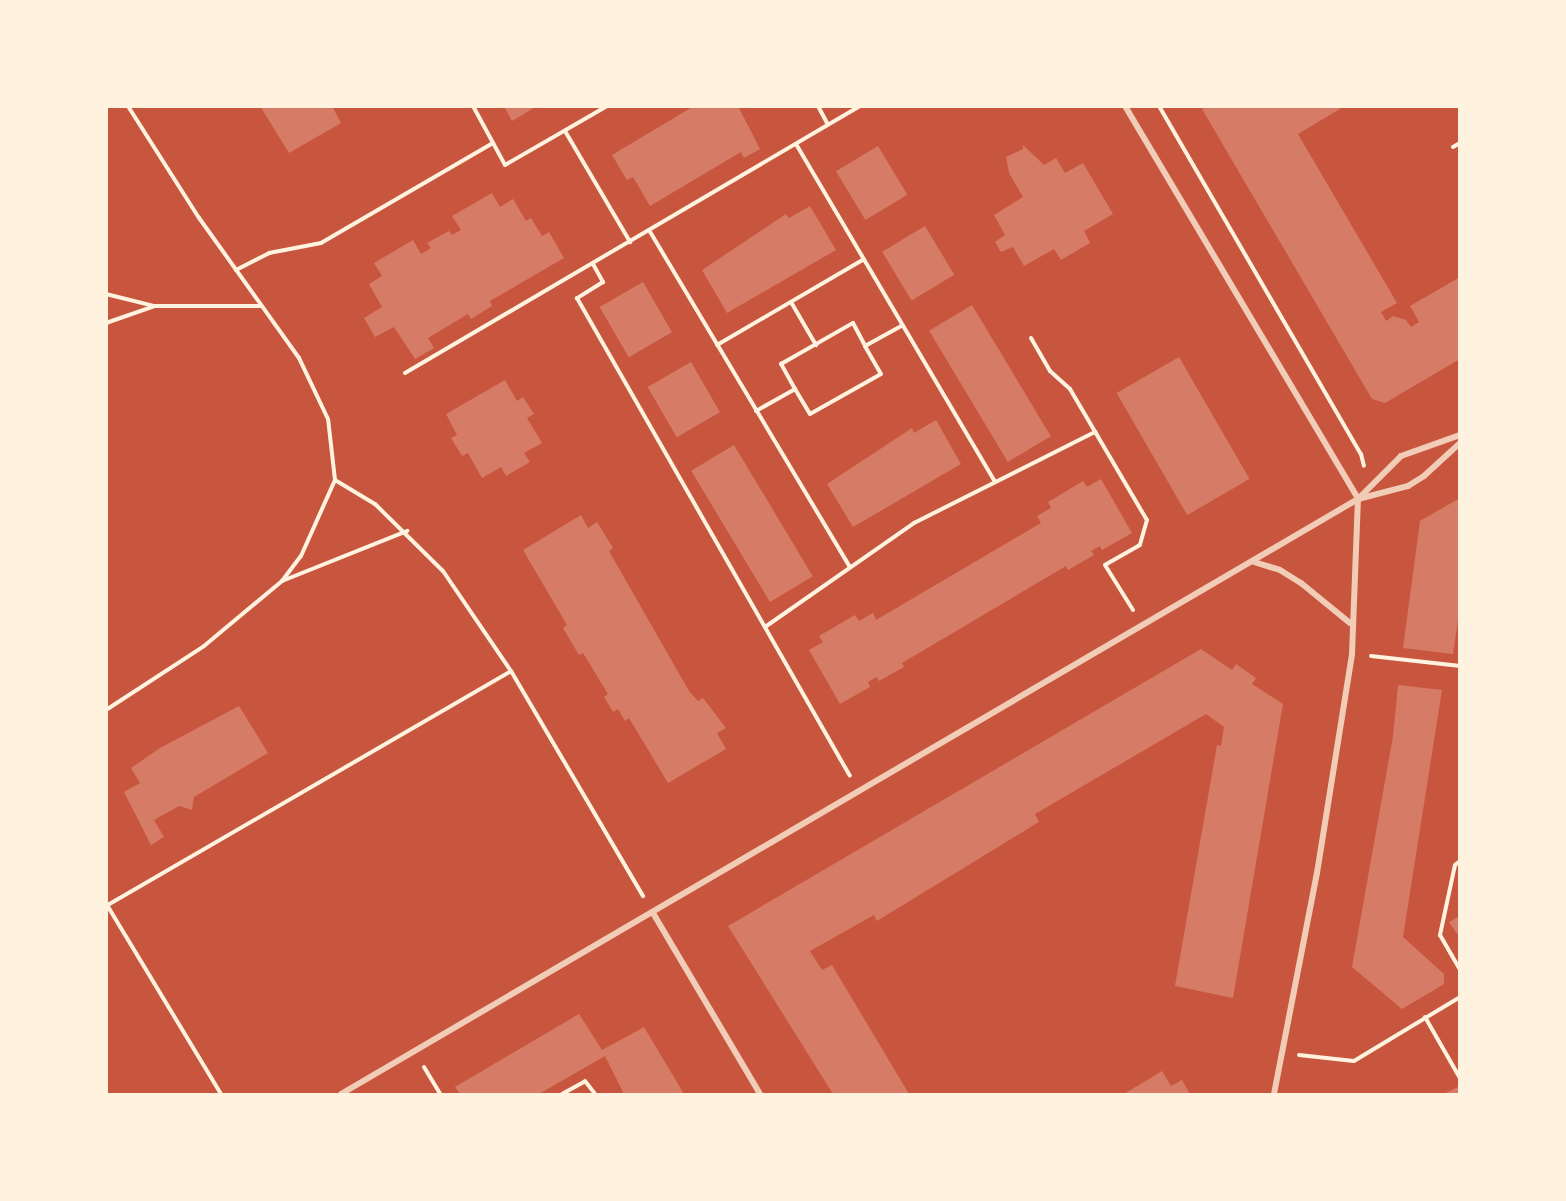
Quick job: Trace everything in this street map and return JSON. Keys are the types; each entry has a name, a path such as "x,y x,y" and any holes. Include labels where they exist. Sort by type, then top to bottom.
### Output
{"street":[{"path":"1125,106 1358,499 1358,570 1350,623 1352,654 1284,1053 1274,1095"},
{"path":"341,1095 1254,562 1358,499 1401,456 1460,435"},
{"path":"1358,499 1408,486 1424,476 1460,443"},
{"path":"1254,562 1280,570 1301,583 1350,623"},
{"path":"653,913 760,1095"}],"path":[{"path":"106,710 204,646 282,581 301,556 335,480 328,420 299,358 235,270 128,106"},
{"path":"473,106 505,165 607,106"},
{"path":"818,106 828,125"},
{"path":"405,373 860,106"},
{"path":"1158,106 1365,461 1358,499"},
{"path":"565,130 630,242"},
{"path":"235,270 269,253 321,243 493,143"},
{"path":"1453,147 1460,143"},
{"path":"796,144 994,480"},
{"path":"649,230 849,566"},
{"path":"717,345 864,259"},
{"path":"592,264 603,282 577,298 860,792"},
{"path":"106,294 155,306 260,306"},
{"path":"791,302 816,345"},
{"path":"106,323 155,306"},
{"path":"853,323 865,346 881,374 810,414 781,364 853,323"},
{"path":"865,346 903,325"},
{"path":"1031,338 1050,371 1070,389 1147,520 1140,545 1105,565 1143,626"},
{"path":"756,411 795,389"},
{"path":"765,627 849,566 914,523 994,480 1095,432"},
{"path":"335,480 375,504 407,531 443,571 510,671 653,913"},
{"path":"282,581 407,531"},
{"path":"1352,654 1460,666"},
{"path":"221,1095 107,906 510,671"},
{"path":"1460,861 1455,865 1440,935 1460,969"},
{"path":"1284,1053 1354,1061 1460,996"},
{"path":"1425,1017 1460,1078"},
{"path":"415,1051 440,1095"},
{"path":"562,1095 585,1081 595,1095"}],"building":[{"path":"260,106 332,106 341,123 289,153"},
{"path":"504,106 537,106 512,121"},
{"path":"694,106 738,106 760,149 744,158 741,152 650,206 633,177 627,180 612,155"},
{"path":"1207,106 1345,106 1298,134 1397,303 1381,312 1386,321 1393,316 1406,320 1411,327 1419,322 1410,306 1460,277 1460,359 1385,403 1372,399 1202,109"},
{"path":"1023,145 1044,165 1056,158 1065,173 1083,163 1113,214 1084,231 1090,243 1061,260 1054,249 1024,266 1013,247 1001,252 995,242 1005,235 994,215 1023,197 1009,173 1006,157 1023,149"},
{"path":"878,146 907,195 865,220 836,171"},
{"path":"492,193 500,207 513,199 526,221 531,218 542,236 549,232 564,258 490,301 492,306 471,319 468,314 428,338 434,348 415,359 394,327 375,337 364,318 382,307 369,284 382,276 374,263 413,240 421,254 431,248 427,243 449,231 452,235 461,230 452,216"},
{"path":"810,206 836,250 727,313 702,270 786,214 789,218"},
{"path":"925,226 954,275 911,301 882,252"},
{"path":"643,282 672,332 629,357 600,307"},
{"path":"972,305 1051,436 1008,462 929,331"},
{"path":"1179,357 1250,479 1187,515 1117,393"},
{"path":"691,362 720,412 677,437 648,387"},
{"path":"505,380 517,401 523,397 534,414 527,418 542,443 524,453 530,462 506,476 501,467 482,478 468,453 462,456 451,438 457,435 446,414"},
{"path":"936,420 961,464 853,527 827,484 912,428 914,433"},
{"path":"734,445 813,576 770,602 691,471"},
{"path":"1101,479 1132,533 1102,550 1100,546 1091,551 1094,555 1068,570 1066,566 902,663 904,667 879,681 877,677 868,682 870,687 840,704 809,650 823,642 819,636 855,615 859,621 873,613 876,620 1041,523 1037,516 1051,508 1048,502 1083,481 1087,487"},
{"path":"1460,498 1460,607 1453,654 1403,648 1420,521"},
{"path":"581,515 588,528 597,522 613,548 609,551 689,691 698,701 703,698 726,728 717,733 726,749 668,783 629,718 625,721 618,709 613,712 604,697 608,694 583,653 579,655 563,628 567,625 523,550"},
{"path":"1201,649 1232,670 1236,664 1256,678 1252,684 1283,704 1233,998 1175,986 1217,745 1221,746 1224,727 1206,714 1035,814 1039,822 877,921 874,915 810,951 822,970 832,965 909,1094 833,1094 728,926"},
{"path":"1398,685 1442,690 1403,937 1444,974 1444,984 1402,1009 1352,967 1393,736"},
{"path":"239,706 268,753 194,797 192,810 179,806 154,820 164,837 151,845 124,792 140,783 131,768 160,748"},
{"path":"1460,916 1460,938 1449,922"},
{"path":"579,1014 602,1050 644,1027 684,1094 624,1094 605,1056 539,1094 460,1094 455,1087"},
{"path":"1162,1071 1171,1086 1182,1080 1190,1094 1124,1094"},
{"path":"1460,1086 1460,1094 1444,1094"}]}
